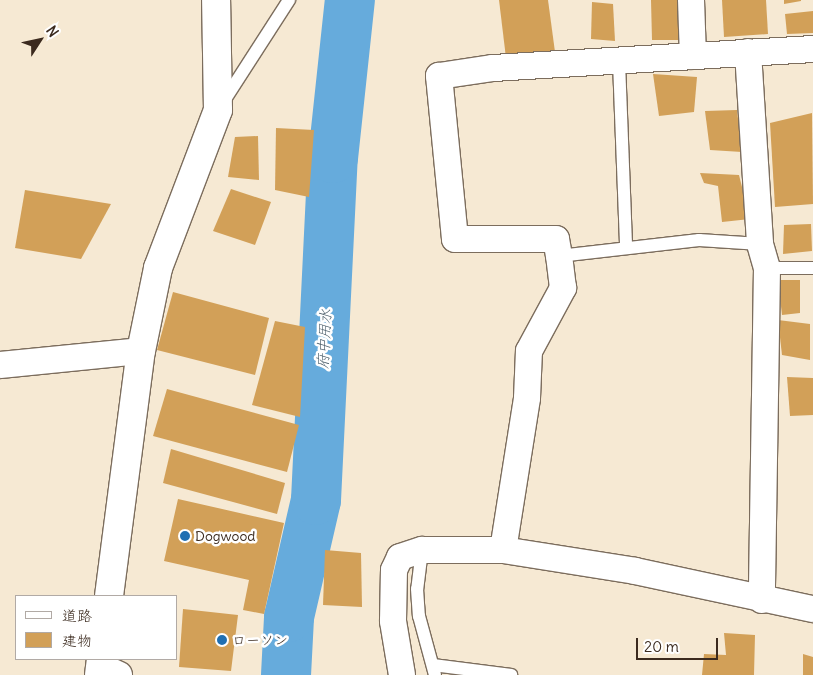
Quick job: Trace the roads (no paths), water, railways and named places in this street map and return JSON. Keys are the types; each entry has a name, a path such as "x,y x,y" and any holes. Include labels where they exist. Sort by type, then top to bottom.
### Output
{"street":[{"path":"109,595 141,351 158,268 218,110 216,0"},
{"path":"691,0 693,56"},
{"path":"503,550 527,398 529,351 563,288 560,256 556,240 455,239 440,76 493,68 813,49"},
{"path":"748,52 764,256 762,600"},
{"path":"0,364 141,351"},
{"path":"402,675 392,621 394,570 400,557 422,550 503,550 635,571 762,600 813,609"}],"lane":[{"path":"218,110 289,0"},
{"path":"619,62 626,247"},
{"path":"560,256 699,240 813,268"},
{"path":"422,550 417,589 419,616 434,670 512,675"}],"waterway":[{"name":"府中用水","path":"286,675 289,617 316,500 333,158 350,0"}],"place":[{"name":"Dogwood","path":"185,536"},
{"name":"ローソン","path":"222,640"}]}
